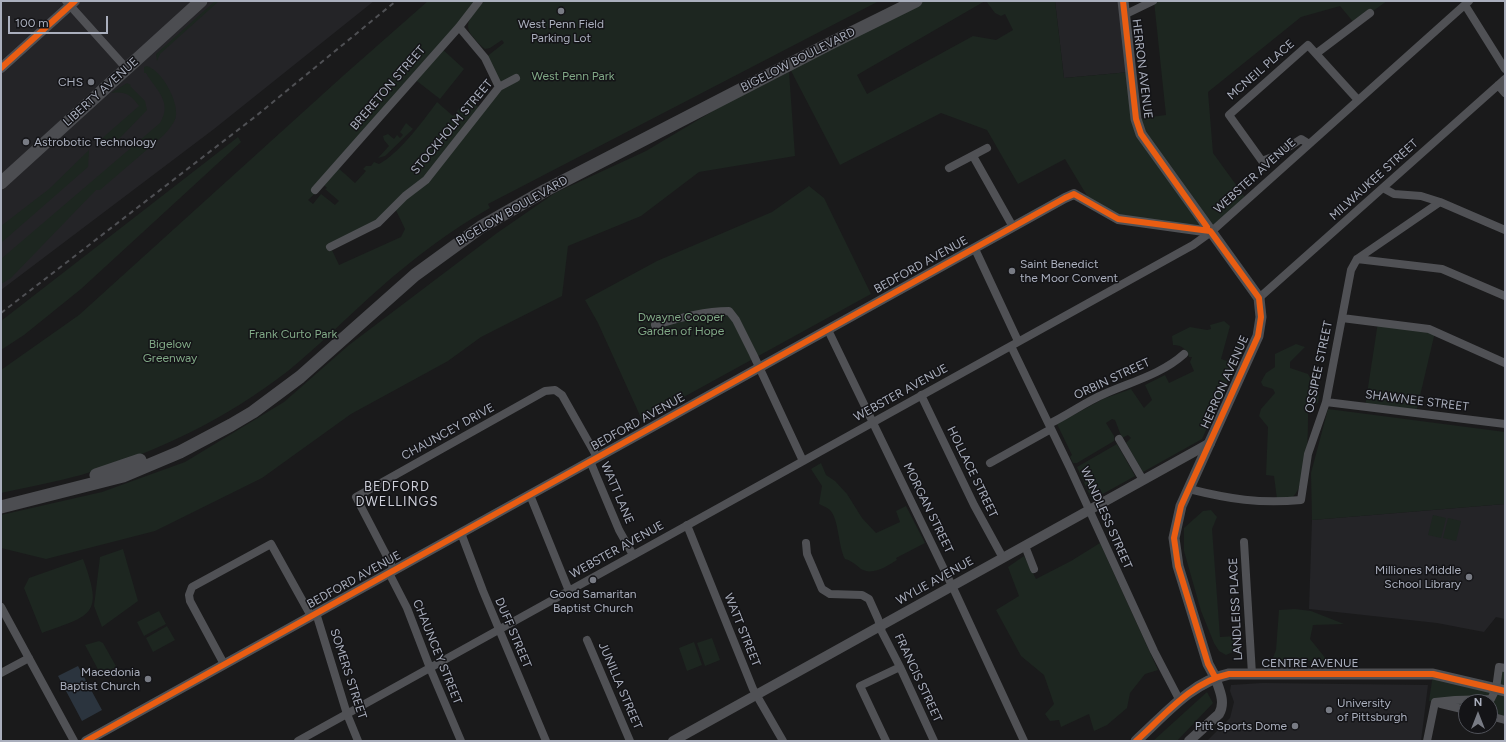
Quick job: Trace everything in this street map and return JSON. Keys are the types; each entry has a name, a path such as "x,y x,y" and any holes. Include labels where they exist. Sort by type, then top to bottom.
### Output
{"main road":[{"name":"LIBERTY AVENUE","path":"3,177 127,69 201,1"},
{"name":"BIGELOW BOULEVARD","path":"1,498 73,481 130,464 176,445 223,420 278,384 405,273 468,227 536,186 897,1"},
{"name":"BIGELOW BOULEVARD","path":"1,507 123,476 180,452 225,428 253,412 300,377 415,275 481,227 546,190 829,44 916,1"},
{"name":"HERRON AVENUE","path":"1123,1 1136,119 1141,134 1259,298 1261,318 1258,336 1181,506 1174,538 1178,566 1208,664 1215,677"},
{"name":"CENTRE AVENUE","path":"1136,741 1195,687 1215,677 1229,674 1433,674 1501,690"}],"street":[{"name":"BRERETON STREET","path":"315,190 459,27 479,1"},
{"path":"1124,15 1153,1"},
{"path":"1,68 70,3 127,69"},
{"path":"1467,3 1505,69"},
{"name":"WEBSTER AVENUE","path":"298,741 1181,252 1211,232 1467,3"},
{"path":"1358,100 1317,53 1370,13"},
{"path":"459,27 485,58 499,87"},
{"name":"MCNEIL PLACE","path":"1309,144 1301,139 1274,156 1262,161 1228,115 1308,45 1317,53"},
{"name":"STOCKHOLM STREET","path":"330,246 378,223 405,196 426,180 499,87 516,78"},
{"name":"MILWAUKEE STREET","path":"1259,298 1505,79"},
{"path":"1498,85 1505,93"},
{"path":"949,168 987,148"},
{"path":"973,156 1012,227"},
{"path":"1383,188 1394,194 1421,196 1440,202 1505,230"},
{"name":"BEDFORD AVENUE","path":"86,741 1074,194 1118,219 1211,232"},
{"path":"1355,261 1440,202"},
{"name":"WANDLESS STREET","path":"975,249 1050,427 1154,651 1180,701"},
{"path":"1355,261 1442,269 1505,296"},
{"name":"OSSIPEE STREET","path":"1189,489 1229,499 1253,502 1301,500 1308,454 1326,402 1342,318 1355,261"},
{"path":"655,325 694,314 711,311 729,311 736,320 803,461"},
{"path":"1342,318 1429,329 1505,363"},
{"name":"MORGAN STREET","path":"828,330 952,586 1024,741"},
{"name":"ORBIN STREET","path":"990,463 1103,394 1135,383 1175,362 1184,354"},
{"name":"CHAUNCEY DRIVE","path":"392,571 356,497 545,391 555,390 562,395 593,459"},
{"name":"HOLLACE STREET","path":"921,395 974,505 1003,558"},
{"name":"SHAWNEE STREET","path":"1326,402 1505,424"},
{"path":"1119,439 1143,480"},
{"name":"WYLIE AVENUE","path":"673,741 1210,443"},
{"name":"WATT LANE","path":"593,459 619,530 633,555"},
{"path":"530,495 569,591"},
{"name":"WATT STREET","path":"686,526 756,695 783,741"},
{"name":"DUFF STREET","path":"461,533 499,630 546,741"},
{"name":"LANDLEISS PLACE","path":"1244,542 1252,674"},
{"name":"FRANCIS STREET","path":"806,543 807,554 822,589 830,594 862,595 869,599 880,626 934,741"},
{"name":"SOMERS STREET","path":"224,664 190,601 189,595 192,588 198,584 271,544 314,615 347,714 358,741"},
{"path":"1024,546 1034,569"},
{"name":"CHAUNCEY STREET","path":"392,571 430,668 461,741"},
{"path":"1,608 74,741"},
{"name":"JUNILLA STREET","path":"587,640 630,741"},
{"path":"1,673 29,658"},
{"path":"886,741 860,686 900,667"},
{"path":"1434,702 1491,699 1501,690 1499,667 1505,668"},
{"path":"1189,741 1219,714 1222,708 1221,696 1215,677"},
{"path":"1434,702 1458,708"},
{"path":"1427,741 1434,702"}],"shaded area":[{"path":"1,1 374,1 214,129 1,290"},
{"path":"1055,1 1123,1 1130,72 1064,78"},
{"path":"1505,504 1505,619 1496,617 1484,632 1437,623 1309,609 1312,520"},
{"path":"78,666 102,710 82,721 58,676"},
{"name":"University of Pittsburgh","path":"1262,683 1428,685 1421,741 1207,741 1230,718 1234,702 1230,691 1231,685"}],"green space":[{"path":"215,1 219,1 160,54 157,61 156,54"},
{"path":"428,1 479,1 440,47 464,69 440,99 413,78 336,166 355,183 366,171 363,169 366,166 371,166 374,162 379,164 403,145 437,102 453,116 468,98 481,109 498,87 485,58 504,43 502,40 490,48 485,49 470,33 468,28 470,19 484,1 879,1 488,204 490,208 447,235 419,255 368,298 312,351 288,371 240,404 215,419 163,445 109,466 71,478 1,493 1,370 79,315","holes":["324,185 327,188 325,189 339,201 335,205 321,194 313,204 308,200","394,206 405,229 401,237 339,265 330,246 378,223"]},
{"path":"916,1 985,1 857,75 867,94 973,36 996,40 1013,30 1005,14 1001,16 995,13 986,1 1055,1 1064,78 1130,72 1136,119 1166,115 1154,1 1387,1 1355,24 1340,6 1301,17 1208,92 1213,153 1247,200 1211,232 1129,221 1092,204 1065,159 1018,184 987,130 941,113 840,165 788,65"},
{"path":"147,66 158,74 172,94 176,109 176,116 173,124 164,135 100,190 96,190 11,278 1,284 1,259 160,123 164,116 164,102 162,96 146,73 144,73 144,67"},
{"path":"789,72 795,156 699,172 641,216 568,246 562,296 481,337 448,361 351,414 262,478 155,531 46,559 1,548 1,515 102,492 185,462 284,402 349,345 497,233 555,193 646,151 723,105"},
{"path":"127,83 131,85 130,86 145,101 147,110 118,140 99,141 139,106 133,99 124,93 111,93"},
{"path":"406,123 413,129 385,156 378,158 389,146 384,140 383,136 388,134 394,139 397,135 400,138 403,135 400,132"},
{"path":"238,137 241,142 81,289 24,335 1,350 1,321"},
{"path":"89,150 88,167 1,243 1,226 49,189"},
{"name":"Dwayne Cooper Garden of Hope","path":"809,186 824,198 871,294 642,420 598,323 585,300 657,261 772,212"},
{"path":"1224,321 1230,326 1221,359 1227,361 1239,344 1244,345 1202,439 1143,472 1126,443 1131,438 1128,435 1122,438 1115,420 1112,419 1106,423 1114,436 1114,441 1077,463 1073,463 1070,457 1072,455 1057,424 1103,399 1131,389 1144,408 1152,400 1145,385 1165,375 1169,383 1194,371 1190,362 1192,357 1189,357 1185,350 1181,347 1173,345 1172,336 1190,327 1207,330 1211,329 1210,325"},
{"path":"1378,322 1435,332 1416,413 1365,407"},
{"path":"1296,344 1305,347 1290,362 1290,368 1308,374 1319,394 1318,403 1308,408 1305,468 1298,490 1292,498 1277,499 1274,476 1266,475 1268,427 1259,416 1261,409 1275,393 1273,389 1263,386 1261,382 1266,373 1275,367 1275,354"},
{"path":"1328,409 1505,432 1505,504 1312,520 1311,473"},
{"path":"1117,444 1135,476 1092,500 1077,467"},
{"path":"821,463 826,475 835,481 847,494 862,518 876,533 900,522 896,511 906,506 925,543 896,558 897,560 889,565 875,571 866,571 861,569 845,559 833,514 829,509 819,504 822,486 811,469"},
{"path":"1211,510 1217,517 1212,529 1220,637 1237,636 1240,646 1235,651 1226,655 1219,651 1214,643 1201,611 1184,551 1184,528 1203,511"},
{"path":"1433,515 1446,518 1441,538 1428,535"},
{"path":"1448,518 1461,521 1456,541 1443,538"},
{"path":"1100,543 1158,670 1145,674 1130,693 1127,708 1107,725 1094,731 1089,714 1061,727 1059,720 1050,721 1045,714 1054,704 1044,675 1021,656 996,610 1019,596 1008,567 1024,556 1036,579 1071,561"},
{"path":"123,549 138,601 102,627 94,606 100,557"},
{"path":"83,559 92,592 92,602 89,610 72,622 42,633 24,588 29,578"},
{"path":"1295,609 1311,611 1344,624 1313,625 1310,639 1327,660 1271,663 1276,650 1279,610"},
{"path":"159,611 166,624 144,636 137,622"},
{"path":"167,626 175,640 153,652 146,638"},
{"path":"712,638 720,660 705,666 697,643"},
{"path":"99,641 103,643 117,668 102,677 85,645"},
{"path":"694,642 702,665 687,671 679,648"},
{"path":"1499,667 1505,668 1505,720 1498,718 1498,694 1458,694 1458,708 1429,701 1433,674 1496,689"},
{"path":"1207,692 1213,703 1177,741 1153,741"}],"railway":[{"path":"1,313 256,116 396,1"}],"cycle path":[{"path":"1,68 75,1"},
{"path":"1123,1 1136,119 1141,134 1207,227"},
{"path":"86,741 1065,198 1074,194 1118,219 1210,231"},
{"path":"1211,232 1259,298 1261,317 1258,336 1181,506 1174,538 1178,566 1208,664 1215,677"},
{"path":"1136,741 1190,692 1202,684 1229,674 1433,674 1505,691"}],"place":[{"name":"West Penn Field Parking Lot","path":"561,11"},
{"name":"CHS","path":"91,82"},
{"name":"Astrobotic Technology","path":"26,142"},
{"name":"Saint Benedict the Moor Convent","path":"1012,271"},
{"name":"Milliones Middle School Library","path":"1469,577"},
{"name":"Good Samaritan Baptist Church","path":"593,580"},
{"name":"Macedonia Baptist Church","path":"148,679"},
{"name":"University of Pittsburgh","path":"1329,710"},
{"name":"Pitt Sports Dome","path":"1295,726"}],"district":[{"name":"BEDFORD DWELLINGS","path":"397,494"}],"park label":[{"name":"West Penn Park","path":"573,76"},
{"name":"Frank Curto Park","path":"293,334"},
{"name":"Bigelow Greenway","path":"170,351"}]}
